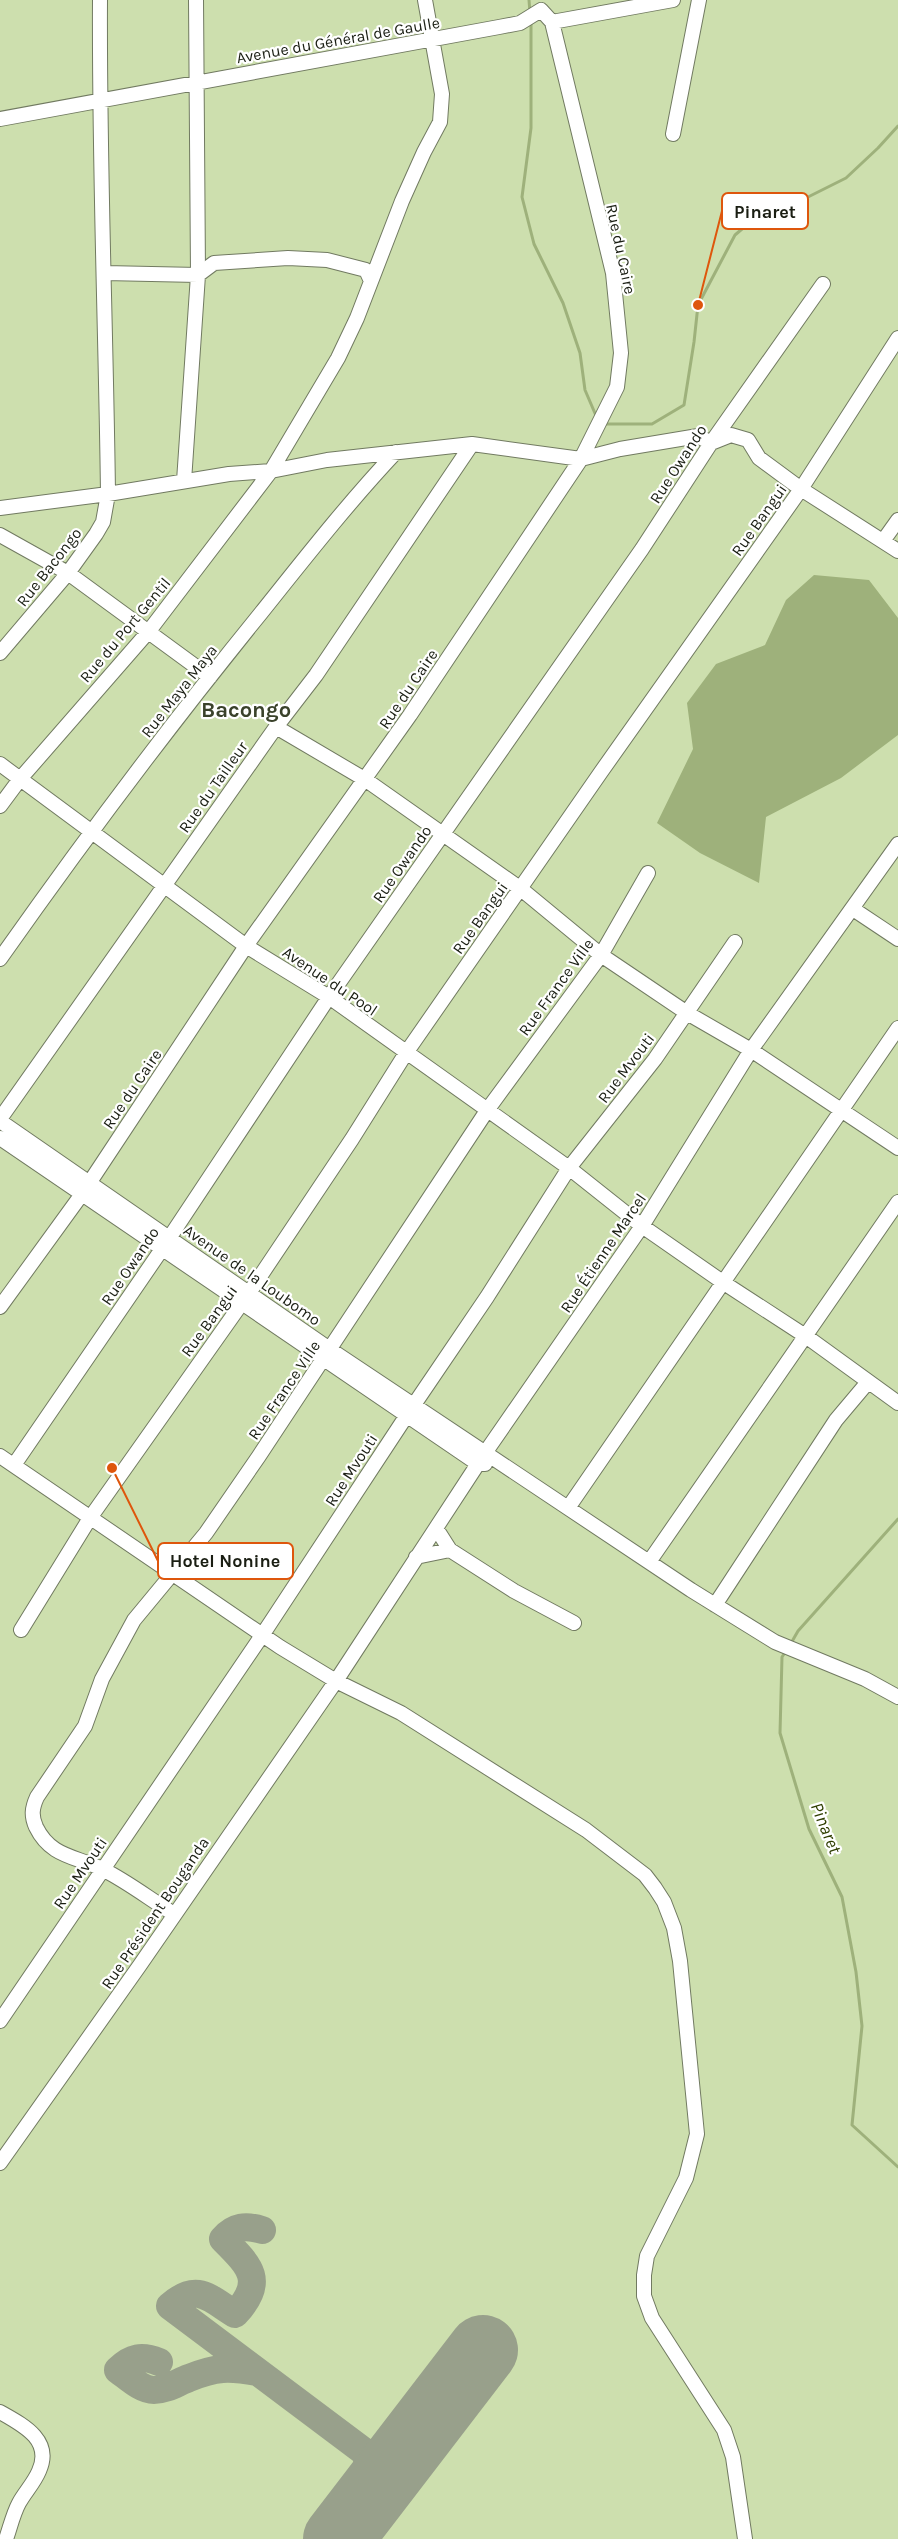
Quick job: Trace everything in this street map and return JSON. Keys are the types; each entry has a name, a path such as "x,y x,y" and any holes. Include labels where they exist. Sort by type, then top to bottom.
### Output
{"street":[{"name":"Rue Bacongo","path":"0,653 68,573 103,522 108,494 100,0"},
{"path":"184,482 198,275 196,0"},
{"name":"Rue du Port Gentil","path":"0,806 20,778 149,631 271,471 338,358 357,318 402,201 440,122 442,94 425,0"},
{"path":"552,22 673,0"},
{"path":"674,134 699,0"},
{"name":"Avenue du Général de Gaulle","path":"0,119 520,23 542,10 552,22"},
{"name":"Rue du Caire","path":"0,1307 85,1188 246,946 366,780 581,459 617,387 621,353 613,273 552,22"},
{"path":"105,273 198,275 214,263 288,258 327,260 366,270 371,281"},
{"name":"Rue Owando","path":"14,1465 162,1249 329,997 642,549 711,443 823,284"},
{"name":"Rue Bangui","path":"21,1630 90,1518 245,1298 352,1140 406,1053 801,489 898,338"},
{"path":"0,508 108,494 229,474 271,471 327,460 472,444 581,459 620,449 698,436 711,443 731,435 748,440 759,458 801,489 898,551"},
{"name":"Rue du Tailleur","path":"0,1120 276,728 316,675 472,444"},
{"name":"Rue Maya Maya","path":"0,959 92,831 210,677 344,510 396,452"},
{"path":"883,541 898,520"},
{"path":"0,535 68,573 210,677"},
{"path":"276,728 366,780 521,889 601,955 687,1013 751,1050 898,1148"},
{"name":"Avenue du Pool","path":"0,765 246,946 329,997 570,1168 642,1226 807,1337 898,1403"},
{"name":"Rue Étienne Marcel","path":"336,1681 416,1557 642,1226 751,1050 898,844"},
{"name":"Rue France Ville","path":"103,1869 67,1856 44,1842 32,1817 32,1807 85,1726 102,1679 134,1620 206,1533 327,1355 488,1109 601,955 648,873"},
{"path":"853,909 898,939"},
{"name":"Rue Mvouti","path":"0,2021 263,1635 570,1168 655,1059 735,942"},
{"path":"568,1508 898,1028"},
{"name":"Avenue de la Loubomo","path":"0,1120 162,1249 245,1298"},
{"name":"Avenue de la Loubomo","path":"0,1138 169,1237 245,1298 482,1459"},
{"path":"650,1562 898,1202"},
{"path":"715,1605 836,1420 868,1382"},
{"path":"0,1456 263,1635 336,1681 401,1713 586,1830 645,1875 664,1902 674,1928 680,1961 697,2134 693,2158 686,2178 647,2256 644,2296 652,2318 724,2430 734,2457 746,2539"},
{"path":"482,1459 506,1465 715,1605 776,1642 845,1670 897,1695"},
{"path":"436,1528 450,1551 514,1591 574,1623"},
{"path":"416,1557 450,1551"},
{"name":"Rue Président Bouganda","path":"0,2163 336,1681"},
{"path":"103,1869 174,1914"},
{"path":"0,2412 30,2430 37,2437 43,2452 41,2468 20,2503 6,2539"}],"shaded area":[{"path":"0,0 898,0 898,2539 0,2539"},
{"path":"814,575 869,580 898,618 898,735 841,778 766,817 759,883 700,853 657,823 693,749 687,703 716,664 765,645 786,600"}],"waterway":[{"name":"Pinaret","path":"529,0 530,13"},
{"name":"Pinaret","path":"531,23 531,128 522,197 534,244 563,303 580,353 585,390 597,418"},
{"name":"Pinaret","path":"605,424 652,424 684,405 698,305 735,235 763,211 778,212 846,178 898,126"},
{"name":"Pinaret","path":"790,1645 798,1631 898,1519"},
{"name":"Pinaret","path":"786,1651 782,1657 780,1733 809,1829 842,1897 856,1972 862,2026 852,2125 898,2167"}],"taxiway":[{"path":"262,2230 251,2227 236,2229 223,2239 241,2257 251,2274 250,2292 235,2314 210,2298 196,2294 179,2299 170,2306 366,2453 379,2454 409,2446"},
{"path":"159,2362 137,2358 118,2370 140,2386 154,2390 215,2370 238,2369 257,2372"},
{"path":"366,2453 370,2497"}],"runway":[{"path":"338,2539 483,2350"}],"place":[{"name":"Pinaret","path":"698,305"},
{"name":"Hotel Nonine","path":"112,1468"}],"district":[{"name":"Bacongo","path":"246,710"}]}
